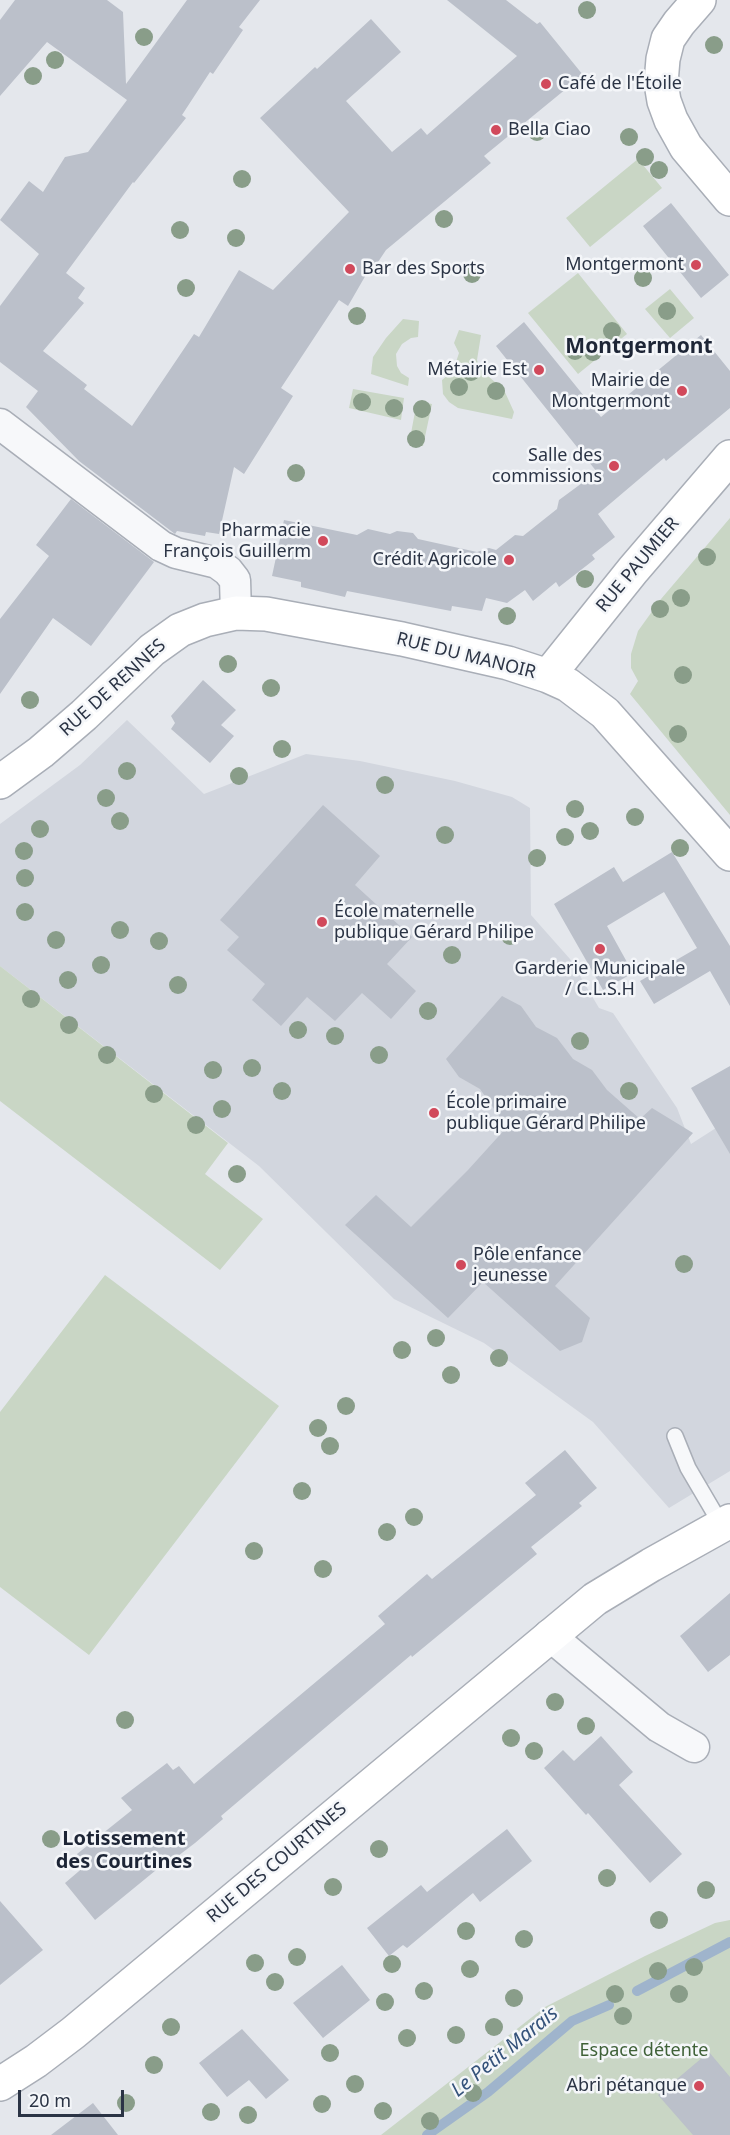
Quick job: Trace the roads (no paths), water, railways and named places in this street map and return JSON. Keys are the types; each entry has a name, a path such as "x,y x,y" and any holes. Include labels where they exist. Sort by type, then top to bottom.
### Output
{"street":[{"path":"699,0 679,23 669,39 663,59 661,83 664,101 671,120 687,147 730,200"},
{"path":"0,424 162,546 176,553 218,563 228,571 236,580 236,614"},
{"name":"RUE PAUMIER","path":"548,676 633,570 730,457"},
{"name":"RUE DU MANOIR","path":"236,614 266,614 402,639 508,663 568,685 605,713 730,854"},
{"name":"RUE DE RENNES","path":"0,782 41,752 84,715 152,650 180,630 206,620 236,614"},
{"name":"RUE DES COURTINES","path":"0,2084 73,2033 594,1599 651,1564 726,1523"},
{"path":"549,1635 658,1727 694,1747"}],"lane":[{"path":"675,1436 688,1468 726,1523"}],"waterway":[{"name":"Le Petit Marais","path":"637,1991 730,1942"},
{"name":"Le Petit Marais","path":"427,2135 488,2092 572,2021 609,2005"}],"place":[{"name":"Café de l'Étoile","path":"546,84"},
{"name":"Bella Ciao","path":"496,130"},
{"name":"Montgermont","path":"696,265"},
{"name":"Bar des Sports","path":"350,269"},
{"name":"Métairie Est","path":"539,370"},
{"name":"Mairie de Montgermont","path":"682,391"},
{"name":"Salle des commissions","path":"614,466"},
{"name":"Pharmacie François Guillerm","path":"323,541"},
{"name":"Crédit Agricole","path":"509,560"},
{"name":"École maternelle publique Gérard Philipe","path":"322,922"},
{"name":"Garderie Municipale / C.L.S.H","path":"600,949"},
{"name":"École primaire publique Gérard Philipe","path":"434,1113"},
{"name":"Pôle enfance jeunesse","path":"461,1265"},
{"name":"Abri pétanque","path":"699,2086"}],"district":[{"name":"Montgermont","path":"639,347"},
{"name":"Lotissement des Courtines","path":"124,1850"}],"park label":[{"name":"Espace détente","path":"644,2051"}]}
